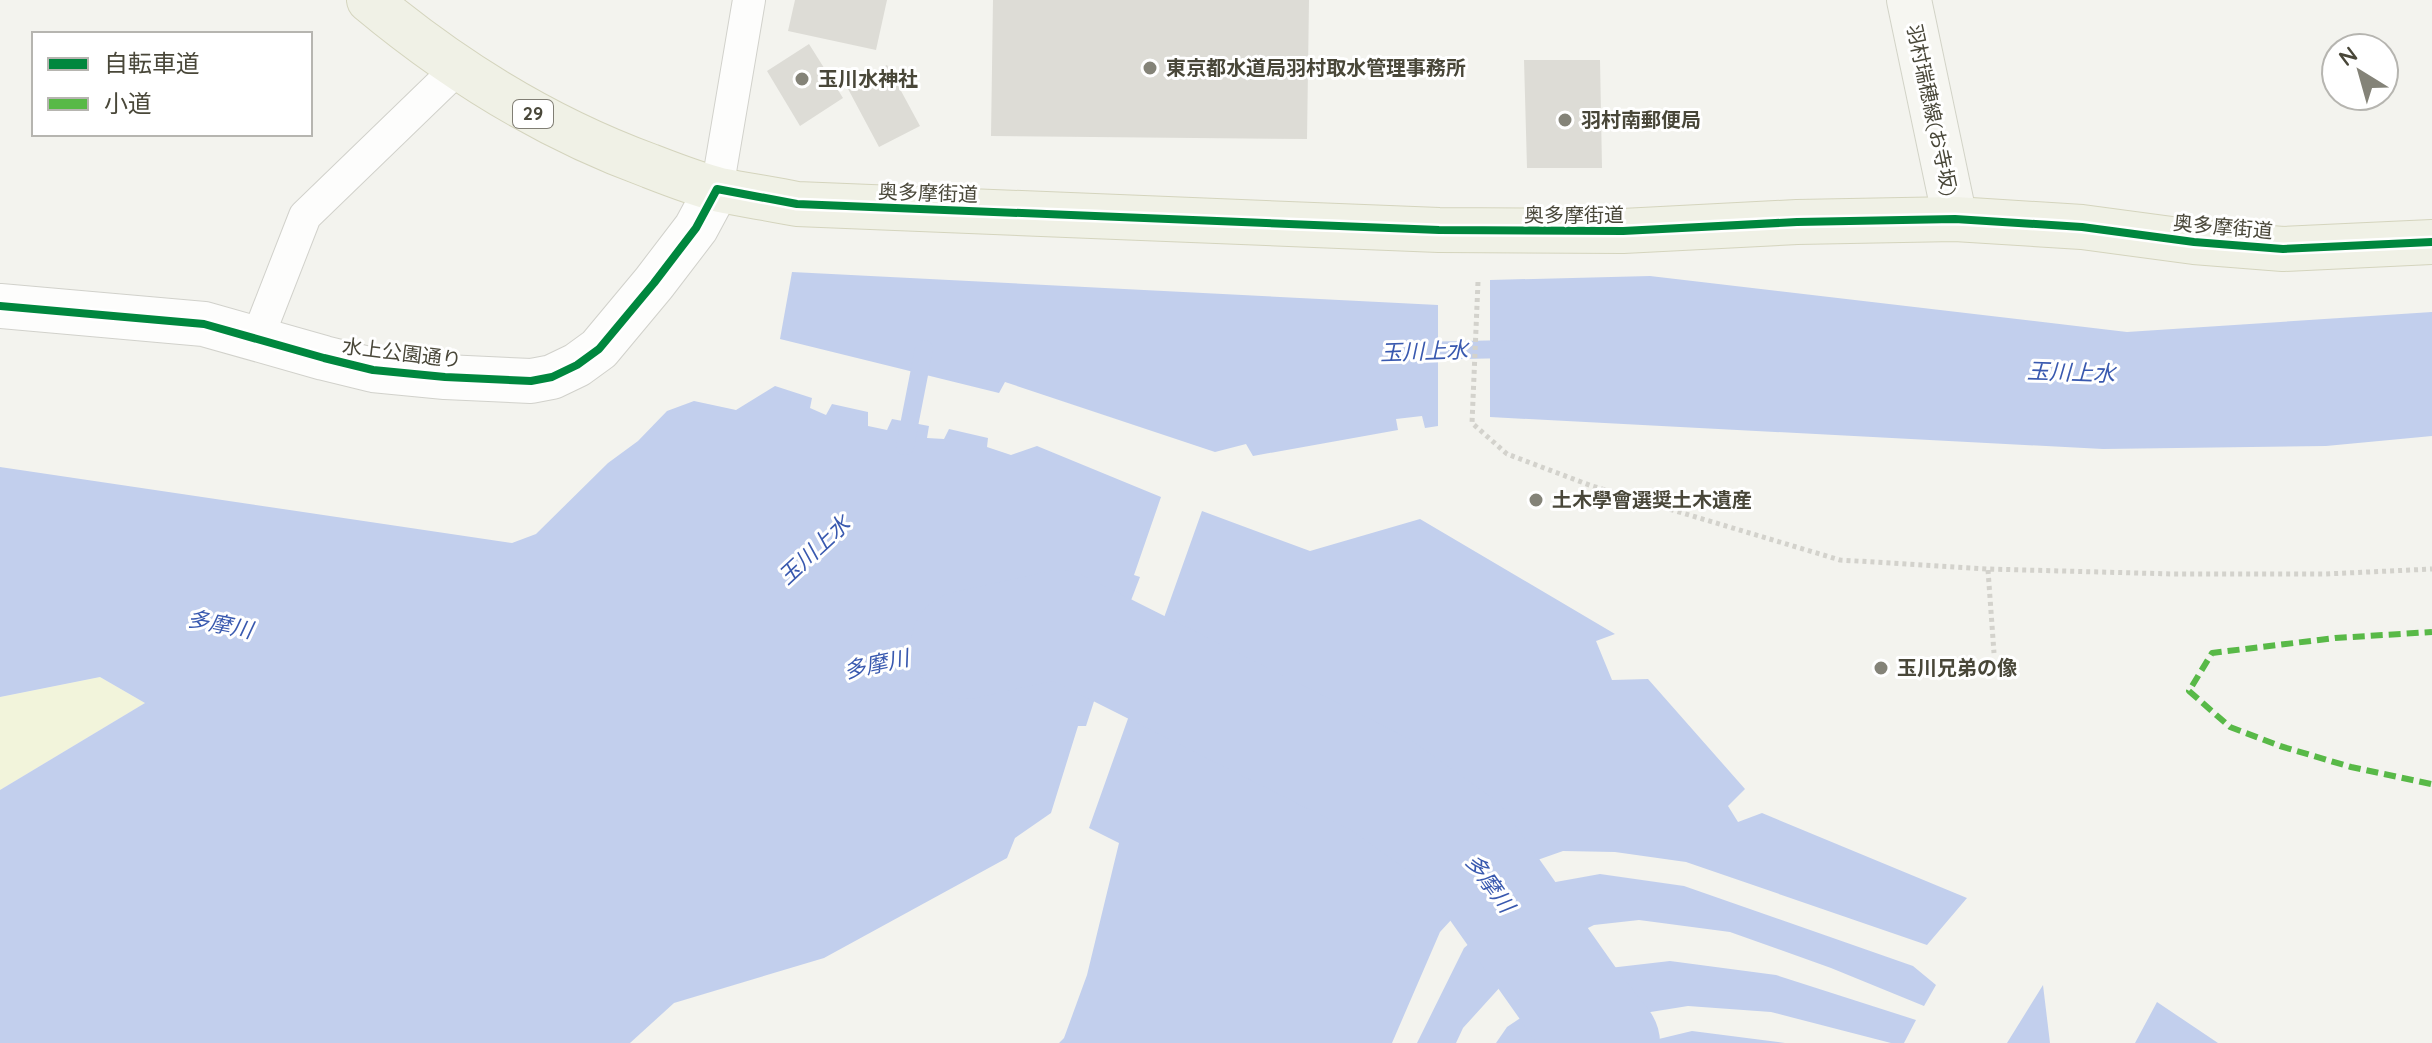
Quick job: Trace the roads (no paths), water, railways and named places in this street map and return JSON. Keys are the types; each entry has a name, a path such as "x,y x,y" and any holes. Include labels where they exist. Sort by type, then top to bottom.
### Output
{"main road":[{"name":"奥多摩街道","path":"369,0 458,68 584,140 717,189 797,204 1439,230 1623,231 1797,222 1955,219 2082,227 2194,242 2283,249 2432,242"},
{"name":"羽村瑞穂線(お寺坂)","path":"1909,0 1955,219"}],"street":[{"name":"水上公園通り","path":"0,306 204,324 373,370 531,381 552,377 577,365 599,349 696,228 717,189"}],"lane":[{"path":"717,189 749,0"},
{"path":"257,339 305,216 458,68"}],"water":[{"path":"792,272 1438,305 1438,426 1425,428 1422,416 1396,419 1398,430 1253,456 1246,444 1215,452 1005,382 999,393 780,339"},
{"path":"1650,276 2127,332 2432,312 2432,436 2326,446 2103,449 1490,417 1490,280"},
{"path":"775,386 812,398 810,408 826,415 832,404 868,412 868,426 887,430 892,419 929,426 927,438 944,439 949,429 988,438 987,447 1011,455 1037,446 1161,497 1134,575 1140,577 1125,616 1118,614 1092,686 1098,689 1086,726 1078,726 1051,813 1015,838 1007,858 824,958 674,1003 630,1043 0,1043 0,790 145,703 100,677 0,697 0,467 512,543 536,534 608,463 638,441 667,411 694,401 736,410"},
{"path":"1202,511 1310,551 1420,519 1615,634 1596,641 1612,680 1648,679 1745,789 1728,806 1738,822 1762,813 1967,898 1927,945 1686,862 1615,852 1563,851 1515,868 1475,894 1440,932 1392,1043 1059,1043 1064,1038 1087,975 1119,843 1089,828"},
{"path":"1600,874 1684,886 1913,966 1936,985 1924,1006 1730,932 1639,920 1594,925 1547,948 1502,985 1463,1028 1456,1043 1417,1043 1464,948 1515,904 1550,883"},
{"path":"1670,961 1776,975 1916,1020 1904,1043 1891,1043 1771,1012 1688,1006 1607,1019 1571,1043 1496,1043 1507,1027 1592,970"},
{"path":"2043,985 2050,1043 2007,1043"},
{"path":"2157,1002 2218,1043 2135,1043"},
{"path":"1692,1031 1778,1042 1785,1043 1642,1043"}],"waterway":[{"name":"玉川上水","path":"905,446 924,349"},
{"name":"玉川上水","path":"1414,351 1512,349"},
{"name":"多摩川","path":"965,645 1060,624 1381,785 1461,842 1606,1043"}],"place":[{"name":"東京都水道局羽村取水管理事務所","path":"1150,68"},
{"name":"玉川水神社","path":"802,79"},
{"name":"羽村南郵便局","path":"1565,120"},
{"name":"土木學會選奨土木遺産","path":"1536,500"},
{"name":"玉川兄弟の像","path":"1881,668"}]}
